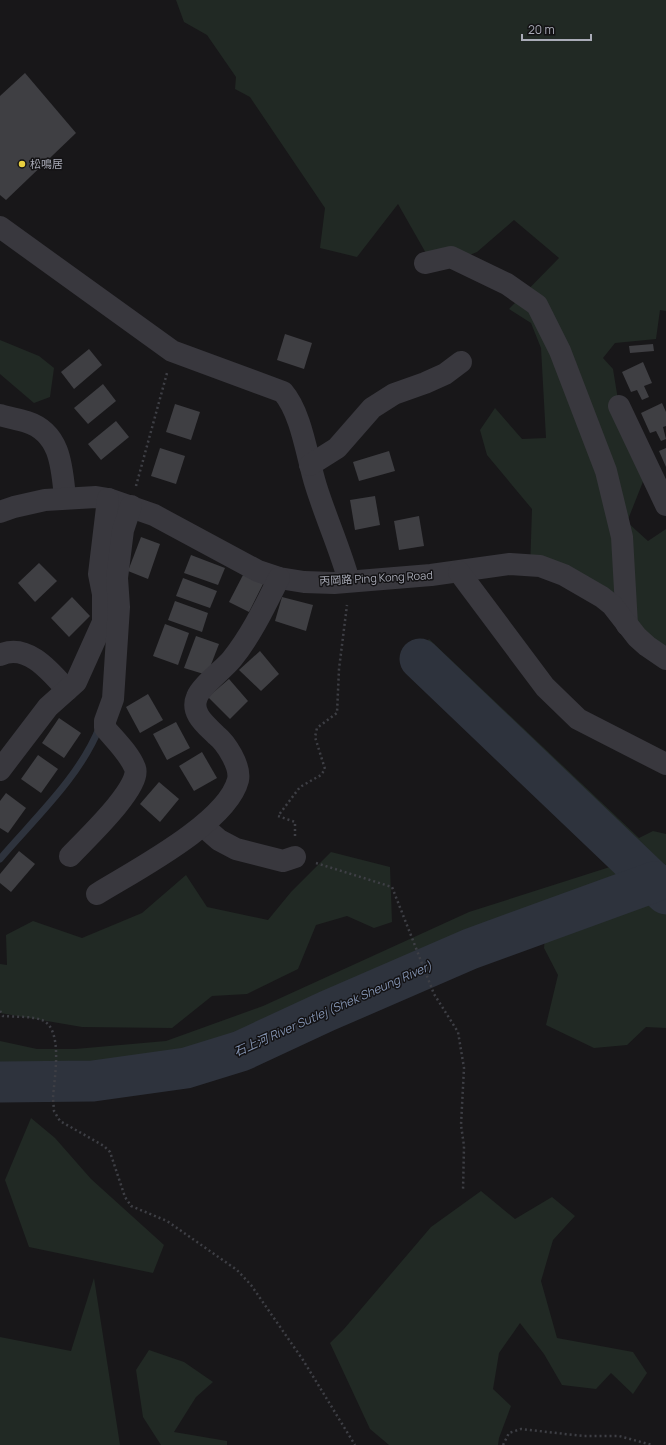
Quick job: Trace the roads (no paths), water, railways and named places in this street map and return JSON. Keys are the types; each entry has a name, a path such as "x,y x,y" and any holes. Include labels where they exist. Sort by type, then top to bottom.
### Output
{"street":[{"path":"0,227 172,351 283,392 289,399 296,416 310,465 349,581"},
{"path":"425,263 450,257 507,284 537,305 560,351 606,471 622,537 627,625"},
{"path":"310,465 337,448 372,408 394,394 426,383 445,374 460,362"},
{"path":"619,406 666,505"},
{"path":"0,415 27,421 38,426 48,436 56,447 61,460 65,498"},
{"name":"丙岡路 Ping Kong Road","path":"0,512 14,507 65,498 96,497 108,499 131,506 166,521 252,568 279,578 304,582 349,581 459,572 525,564 552,569 602,597 612,605 627,625 647,646 666,659"},
{"path":"0,770 48,707 76,682 103,622 103,594 99,574 108,499"},
{"path":"70,856 117,807 134,780 135,769 126,753 105,728 113,699 119,607 116,578 123,530 131,506"},
{"path":"459,572 545,687 578,719 666,764"},
{"path":"96,894 203,826 229,799 238,778 234,758 220,738 201,720 196,709 197,697 231,660 252,632 279,578"},
{"path":"0,655 6,652 18,652 37,659 53,673 67,690"},
{"path":"203,826 219,840 236,849 283,861 295,857"}],"waterway":[{"name":"石上河 River Sutlej (Shek Sheung River)","path":"420,659 666,894"},
{"path":"0,859 69,780 81,763 100,726"},
{"name":"石上河 River Sutlej (Shek Sheung River)","path":"0,1082 93,1081 186,1068 241,1051 327,1011 470,949 654,882"}],"place":[{"name":"松鳴居","path":"22,164"}]}
